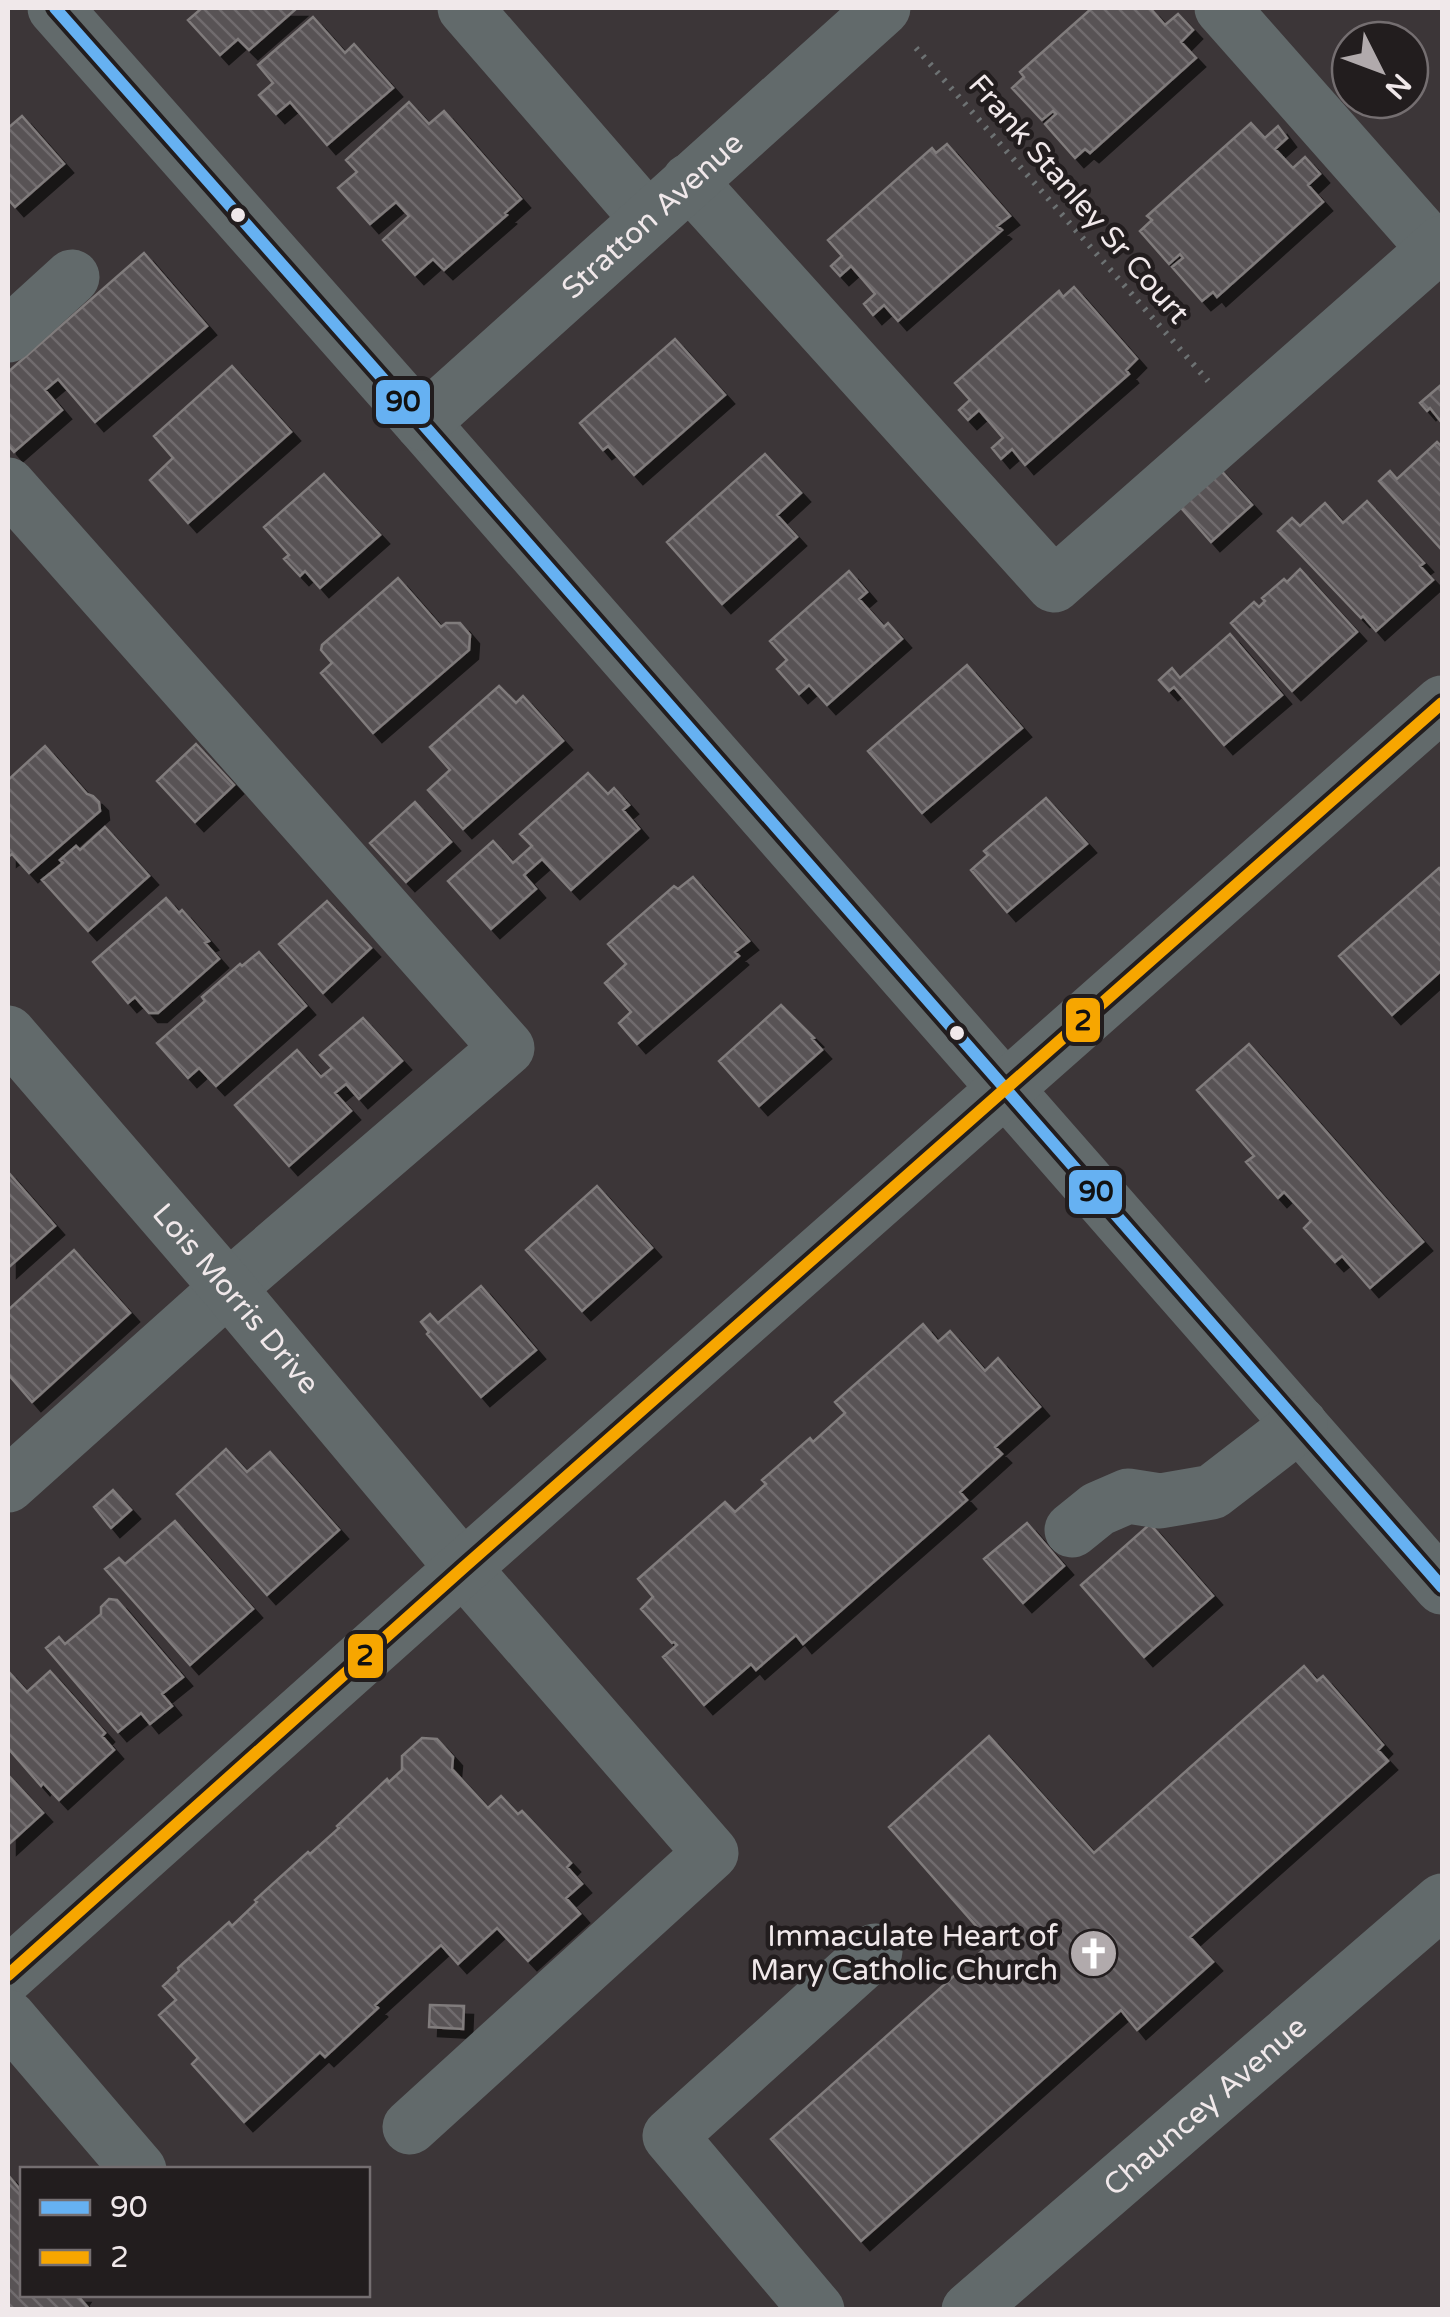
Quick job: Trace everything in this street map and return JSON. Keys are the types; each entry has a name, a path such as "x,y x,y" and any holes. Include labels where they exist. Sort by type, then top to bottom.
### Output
{"street":[{"path":"56,8 1442,1587"},
{"path":"465,8 648,218"},
{"name":"Stratton Avenue","path":"422,422 882,8"},
{"path":"689,181 1054,585 1439,246 1222,8"},
{"path":"8,335 72,277"},
{"path":"8,485 506,1048 8,1485"},
{"path":"8,1975 1442,703"},
{"name":"Lois Morris Drive","path":"8,1034 711,1853 410,2127"},
{"path":"1072,1530 1098,1509 1128,1496 1160,1502 1212,1492 1300,1424"},
{"name":"Chauncey Avenue","path":"969,2310 1442,1901"},
{"path":"816,2310 670,2136 875,1951"},
{"path":"8,2017 136,2167"}],"path":[{"name":"Frank Stanley Sr Court","path":"882,8 1242,420"}],"building":[{"path":"202,8 297,8 249,50 238,39 220,55 188,20"},
{"path":"1092,8 1150,8 1165,25 1178,14 1193,30 1181,42 1196,58 1090,153 1085,149 1075,158 1045,124 1056,114 1053,111 1042,120 1012,88 1024,77 1020,72"},
{"path":"313,17 345,53 354,44 393,88 327,145 290,102 276,114 259,95 273,83 258,65"},
{"path":"409,102 429,124 444,111 521,199 444,270 433,259 415,275 383,240 409,216 396,202 370,224 338,188 357,172 346,160"},
{"path":"22,116 64,164 15,207 8,199 8,128"},
{"path":"1251,123 1265,138 1278,126 1287,138 1275,149 1293,168 1305,157 1320,174 1308,185 1323,202 1217,297 1213,292 1202,301 1172,267 1183,258 1180,254 1169,264 1140,231 1152,220 1147,216"},
{"path":"947,144 1010,216 997,226 1002,230 898,321 884,305 873,315 864,304 875,294 851,266 840,276 831,266 842,256 828,240 932,148 936,153"},
{"path":"144,253 207,326 95,422 58,379 45,390 62,410 14,452 8,445 8,372"},
{"path":"1074,287 1137,359 1126,370 1129,374 1025,465 1012,449 1001,459 992,448 1003,438 979,410 968,420 959,410 970,400 955,383 1059,291 1063,297"},
{"path":"675,339 725,395 634,475 608,446 603,450 580,423"},
{"path":"232,366 291,432 188,523 150,480 173,458 154,436"},
{"path":"1441,385 1442,423 1430,408 1427,411 1420,403"},
{"path":"1437,442 1442,447 1442,550 1379,481 1390,471 1397,479"},
{"path":"765,454 801,493 777,515 797,537 722,604 667,542"},
{"path":"1217,466 1252,505 1211,542 1176,502"},
{"path":"324,474 380,535 320,588 305,571 300,576 284,559 289,555 264,527"},
{"path":"1367,501 1424,563 1420,566 1433,580 1376,631 1278,531 1292,518 1300,526 1325,503 1343,523"},
{"path":"1300,569 1357,632 1292,691 1231,623 1254,602 1259,607 1265,601 1262,598"},
{"path":"849,571 867,592 859,599 884,627 888,623 902,639 827,705 809,685 799,694 777,669 787,660 770,641"},
{"path":"398,578 441,627 460,623 470,635 469,650 373,733 321,673 332,663 321,650"},
{"path":"1230,634 1282,695 1224,745 1174,687 1169,691 1159,680 1172,668 1180,678"},
{"path":"967,665 1022,728 922,813 868,751"},
{"path":"499,686 516,703 523,696 563,741 463,829 428,790 450,770 430,747"},
{"path":"196,744 234,785 195,822 157,781"},
{"path":"45,746 87,794 99,802 100,811 29,873 12,854 8,857 8,780"},
{"path":"588,773 608,794 614,788 629,805 623,810 639,829 571,890 542,859 524,875 536,889 491,929 448,881 493,841 513,863 532,846 520,834"},
{"path":"1046,798 1087,844 1007,912 971,870 988,855 984,851"},
{"path":"415,802 451,842 406,882 370,843"},
{"path":"105,827 149,876 88,931 42,880 76,846 80,850"},
{"path":"1439,868 1442,970 1392,1015 1339,956"},
{"path":"693,877 749,941 735,952 739,956 637,1044 619,1023 631,1012 605,983 626,964 608,944 674,886 678,889"},
{"path":"166,898 209,941 205,943 219,959 158,1013 149,1013 135,997 128,1003 93,962"},
{"path":"327,901 371,948 323,993 279,944"},
{"path":"259,952 306,1006 216,1086 199,1068 188,1078 157,1043 205,1001 202,997"},
{"path":"781,1005 822,1050 759,1106 719,1061"},
{"path":"363,1018 402,1061 359,1099 346,1084 335,1093 351,1111 289,1166 235,1105 297,1050 321,1077 332,1068 320,1055"},
{"path":"1249,1044 1423,1242 1370,1288 1342,1256 1335,1262 1304,1228 1311,1221 1284,1192 1278,1198 1246,1162 1254,1156 1197,1090"},
{"path":"8,1172 55,1226 8,1268"},
{"path":"597,1186 652,1248 582,1311 526,1250"},
{"path":"74,1250 130,1313 32,1402 8,1374 8,1310"},
{"path":"481,1286 536,1350 481,1397 421,1322 430,1314 438,1323"},
{"path":"923,1324 938,1342 950,1331 985,1371 998,1358 1040,1407 995,1447 1002,1454 960,1492 967,1500 803,1644 796,1635 756,1670 751,1664 704,1705 663,1657 677,1645 641,1609 653,1597 638,1579 725,1502 735,1512 766,1484 762,1480 845,1413 835,1402"},
{"path":"226,1449 247,1472 270,1452 339,1530 267,1595 177,1494"},
{"path":"113,1490 131,1510 111,1528 94,1507"},
{"path":"175,1521 253,1609 190,1665 105,1569 119,1558 125,1564"},
{"path":"1027,1523 1064,1566 1023,1603 984,1559"},
{"path":"1150,1524 1213,1596 1144,1657 1081,1585"},
{"path":"109,1599 117,1600 183,1677 162,1694 172,1706 150,1724 141,1713 118,1732 46,1648 59,1637 65,1644 101,1614 101,1607"},
{"name":"Immaculate Heart of Mary Catholic Church","path":"1304,1666 1317,1681 1323,1676 1383,1745 1378,1750 1388,1761 1190,1937 1213,1962 1137,2030 1121,2010 861,2241 771,2139 991,1943 889,1827 989,1736 1094,1853"},
{"path":"8,1671 27,1692 50,1671 105,1733 102,1736 114,1750 59,1800 43,1783 41,1786 8,1748"},
{"path":"422,1738 437,1739 453,1757 452,1769 488,1808 501,1796 518,1814 522,1811 571,1863 567,1867 582,1884 566,1898 580,1914 528,1961 497,1928 458,1964 441,1945 325,2057 320,2052 244,2122 192,2064 198,2058 159,2015 176,2000 163,1986 229,1922 232,1926 255,1900 339,1828 387,1779 389,1782 402,1770 402,1756"},
{"path":"8,1775 43,1813 8,1845"},
{"path":"430,2005 464,2006 463,2029 429,2027"},
{"path":"8,2175 20,2190 20,2297 79,2297 90,2310 8,2310"}],"transit line":[{"name":"90","path":"55,8 1442,1587"},
{"name":"2","path":"8,1975 1442,703"}],"place":[{"name":"Immaculate Heart of Mary Catholic Church","path":"1093,1953"}]}
